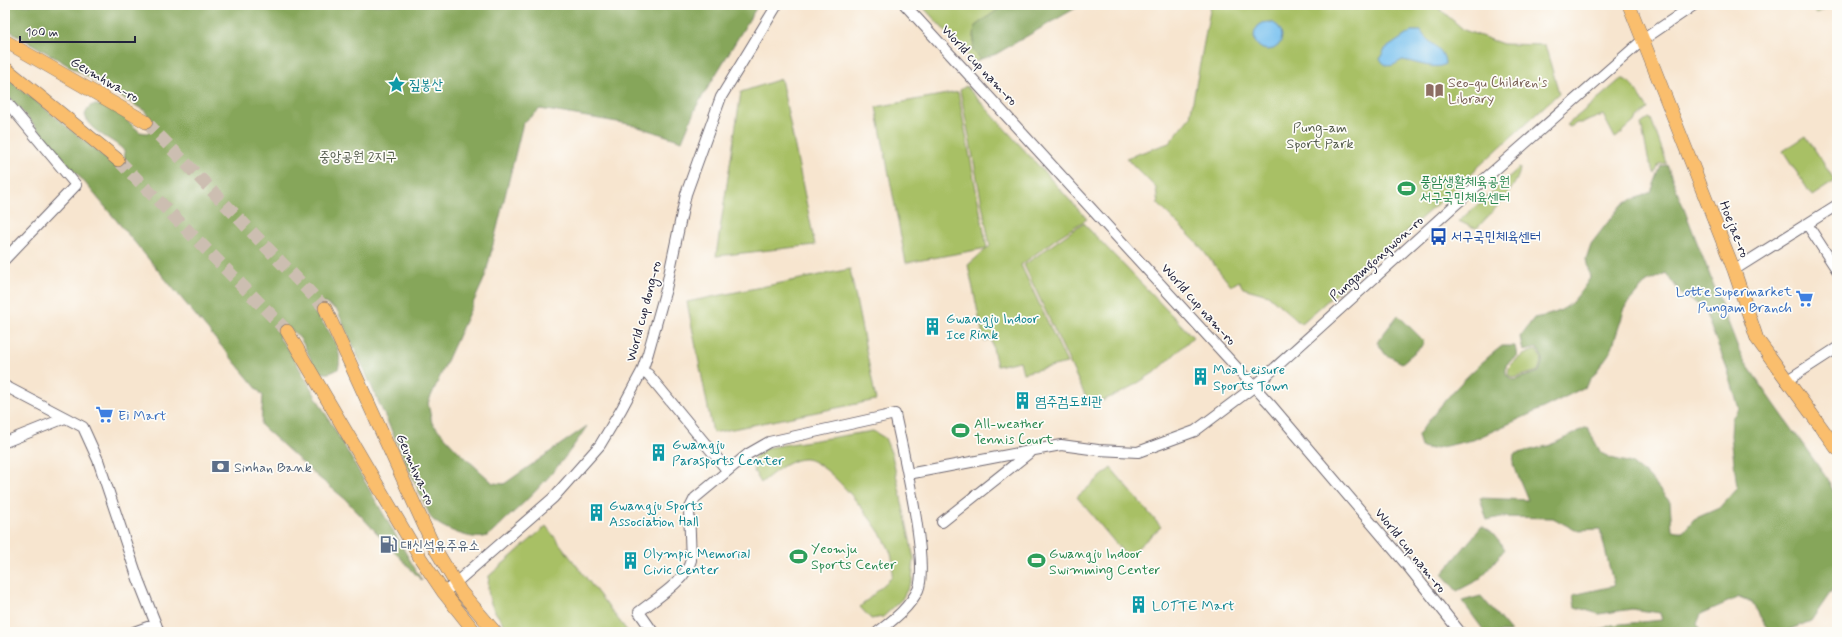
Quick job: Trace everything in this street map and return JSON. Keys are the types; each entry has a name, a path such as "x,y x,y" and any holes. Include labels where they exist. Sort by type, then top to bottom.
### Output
{"main road":[{"name":"Hoejae-ro","path":"1629,5 1644,39 1734,270 1757,339 1786,381 1837,449"},
{"name":"Geumhwa-ro","path":"5,41 146,122"},
{"path":"5,68 118,160"},
{"name":"Geumhwa-ro","path":"325,308 434,547 455,584 495,632"},
{"path":"287,331 419,556 444,593 475,632"}],"street":[{"name":"World cup dong-ro","path":"444,593 553,498 575,475 600,445 642,371 666,289 686,194 708,131 721,97 776,5"},
{"name":"World cup nam-ro","path":"905,5 1255,386 1401,558 1460,632"},
{"name":"Pungamgongwon-ro","path":"908,474 1061,445 1105,451 1138,452 1195,431 1255,386 1455,205 1644,39 1694,5"},
{"path":"5,100 76,186 5,259"},
{"path":"1734,270 1837,205"},
{"path":"1807,224 1836,266"},
{"path":"1786,381 1837,348"},
{"path":"642,371 653,380 727,470"},
{"path":"5,386 65,418 78,423 87,433 138,579 157,628 134,632"},
{"path":"653,632 638,612 679,580 689,568 691,560 689,510 695,498 748,454 769,442 895,414 908,474 921,555 921,579 918,589 906,608 878,632"},
{"path":"5,442 65,418"},
{"path":"942,522 1030,452"}],"green space":[{"name":"중앙공원 2지구","path":"5,5 758,5 696,107 682,141 629,124 540,109 523,123 485,277 428,403 432,423 456,449 493,483 504,484 587,426 569,452 549,476 528,499 489,535 481,537 466,536 449,530 431,518 337,310 325,303 317,305 315,313 334,339 339,354 340,361 338,369 330,373 324,373 315,366 301,340 290,329 282,328 278,331 280,339 289,350 422,581 345,499 317,476 261,425 263,396 86,184 5,92 5,76 114,165 120,166 124,164 125,152 92,127 85,115 88,108 92,105 106,107 119,114 140,132 147,133 152,130 152,127 145,111 5,28"},
{"path":"921,5 1010,5 999,9 975,26 973,51 981,59 974,62"},
{"path":"1010,5 1081,5 996,54 981,59 973,51 975,26 999,9"},
{"name":"Pung-am Sport Park","path":"1211,5 1435,5 1464,30 1503,44 1545,45 1559,93 1452,191 1301,324 1268,295 1243,288 1239,281 1231,286 1197,243 1158,204 1156,188 1126,158 1169,143 1190,117"},
{"path":"1810,5 1830,5 1816,14"},
{"path":"781,79 815,245 716,256 741,92"},
{"path":"1621,79 1624,79 1632,84 1648,109 1617,137 1615,138 1603,115 1582,123 1577,123 1570,127 1567,125"},
{"path":"966,86 1087,219 1057,238 1021,265 1067,363 1023,373 1020,361 997,366 991,339 984,341 968,265 990,246 960,90"},
{"path":"958,92 987,248 906,263 876,107"},
{"path":"1649,118 1651,119 1667,163 1659,164 1655,174 1649,162 1641,124"},
{"path":"1806,136 1835,181 1812,196 1783,151"},
{"path":"1667,165 1742,358 1828,480 1837,499 1837,583 1811,621 1783,632 1769,632 1752,602 1739,597 1701,614 1697,624 1700,632 1554,632 1600,630 1611,625 1662,620 1660,613 1632,609 1599,614 1575,607 1573,595 1614,586 1600,529 1575,530 1553,518 1501,517 1487,520 1480,498 1528,500 1513,464 1514,454 1551,445 1587,427 1601,453 1611,458 1631,463 1649,477 1670,502 1672,530 1683,532 1694,519 1719,508 1737,488 1731,436 1732,418 1739,409 1727,368 1703,307 1683,296 1666,273 1647,282 1626,305 1611,351 1585,387 1473,440 1432,449 1421,447 1418,435 1467,376 1502,346 1515,346 1517,356 1506,365 1506,375 1514,380 1539,372 1543,359 1537,348 1523,351 1520,337 1534,318 1545,316 1561,310 1573,301 1590,278 1586,259 1591,244 1621,205 1651,192 1661,166"},
{"path":"1520,167 1519,175 1510,191 1477,228 1471,227 1459,221"},
{"path":"1083,223 1193,337 1158,370 1127,390 1090,406 1024,265"},
{"path":"850,269 876,400 713,433 687,302"},
{"path":"1398,315 1424,341 1422,346 1402,363 1385,354 1377,342"},
{"path":"1536,350 1542,359 1538,371 1514,378 1508,375 1509,367 1521,356"},
{"path":"873,431 885,438 892,455 914,559 912,581 902,599 883,617 871,619 860,607 891,578 893,564 890,551 885,541 866,513 828,471 816,463 806,459 794,461 782,467 761,483 754,471 753,459 765,448"},
{"path":"1111,468 1161,527 1127,557 1077,497"},
{"path":"546,526 628,632 511,632 500,619 490,601 488,593 489,576"},
{"path":"1482,526 1492,533 1505,549 1480,579 1457,591 1442,574"},
{"path":"1481,596 1511,632 1485,632 1462,601"}],"water":[{"path":"1268,22 1278,26 1282,36 1278,46 1268,50 1258,46 1254,36 1258,26"},
{"path":"1412,31 1421,31 1442,54 1445,64 1441,66 1430,66 1402,60 1390,66 1382,62 1380,58 1385,49"}],"tunnel":[{"path":"146,122 325,308"},
{"path":"118,160 287,331"}],"place":[{"name":"짚봉산","path":"396,84"},
{"name":"Seo-gu Children's Library","path":"1435,90"},
{"name":"풍암생활체육공원 서구국민체육센터","path":"1407,189"},
{"name":"서구국민체육센터","path":"1438,236"},
{"name":"Lotte Supermarket Pungam Branch","path":"1805,299"},
{"name":"Gwangju Indoor Ice Rink","path":"933,326"},
{"name":"Moa Leisure Sports Town","path":"1200,377"},
{"name":"염주검도회관","path":"1022,401"},
{"name":"Ei Mart","path":"105,415"},
{"name":"All-weather Tennis Court","path":"961,431"},
{"name":"Gwangju Parasports Center","path":"659,452"},
{"name":"Sinhan Bank","path":"221,467"},
{"name":"Gwangju Sports Association Hall","path":"596,513"},
{"name":"대신석유주유소","path":"388,545"},
{"name":"Yeomju Sports Center","path":"798,556"},
{"name":"Olympic Memorial Civic Center","path":"630,561"},
{"name":"Gwangju Indoor Swimming Center","path":"1036,561"},
{"name":"LOTTE Mart","path":"1139,605"}]}
